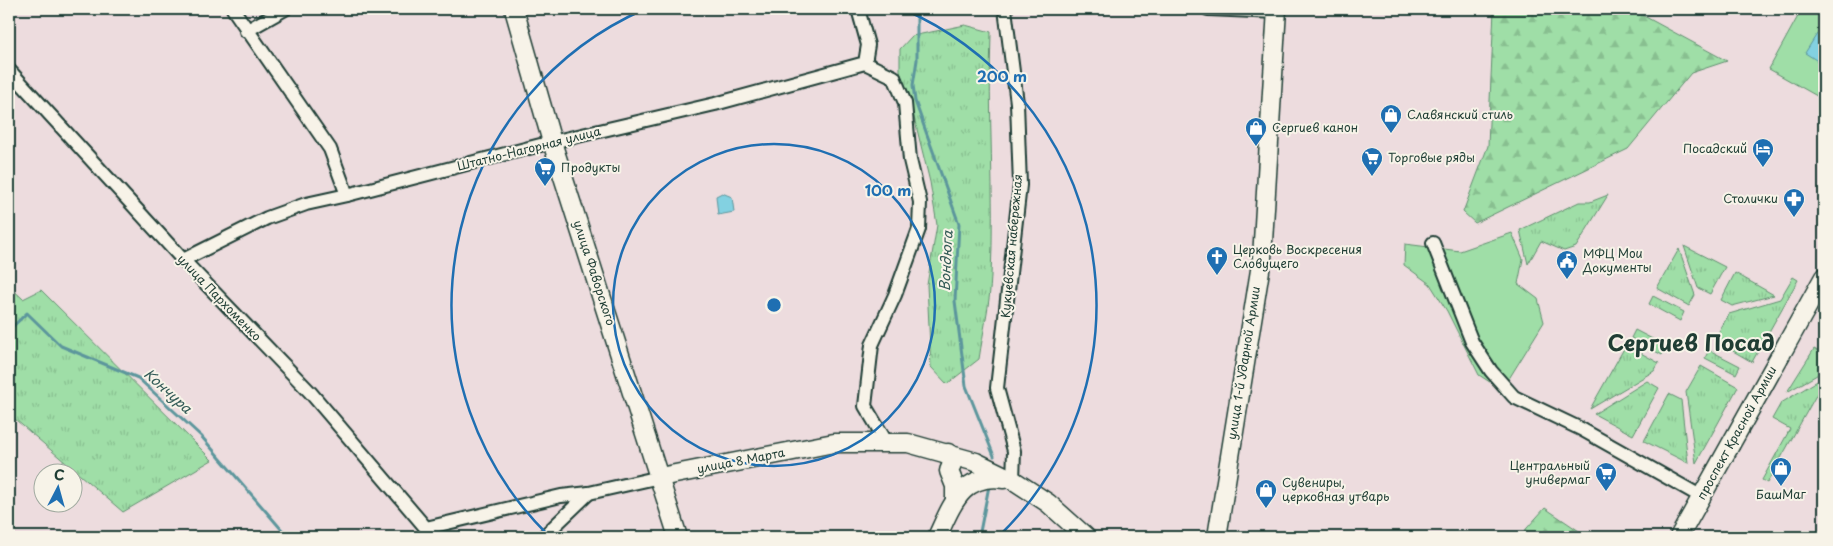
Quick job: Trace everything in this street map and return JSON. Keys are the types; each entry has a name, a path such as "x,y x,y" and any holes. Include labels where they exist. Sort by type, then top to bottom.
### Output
{"main road":[{"name":"улица Фаворского","path":"514,9 552,142 678,537"},
{"name":"улица 1-й Ударной Армии","path":"1217,537 1262,258 1277,10"},
{"name":"проспект Красной Армии","path":"1679,537 1824,277"},
{"name":"улица 8 Марта","path":"660,477 834,443 908,443 976,462 1013,480 1048,503 1086,537"},
{"path":"948,453 952,464 949,471 955,486 955,499"},
{"path":"936,537 955,499 967,486 982,479 1013,480"}],"street":[{"path":"233,9 246,31 330,148 347,195"},
{"path":"246,31 285,9"},
{"path":"858,9 868,45 865,63 894,77 905,103 910,160 920,202 919,229 896,295 872,345 865,406 887,443"},
{"name":"Кукуевская набережная","path":"1005,9 1017,103 1020,185 997,388 1014,451 1013,480"},
{"path":"1208,9 1277,10"},
{"name":"Штатно-Нагорная улица","path":"183,260 267,218 306,204 552,142 715,104 865,63"},
{"name":"улица Пархоменко","path":"9,70 183,260 310,392 426,528"},
{"path":"1433,243 1472,342 1491,371 1514,397 1581,429 1702,496"},
{"name":"улица 8 Марта","path":"426,528 561,496 589,493 660,477"},
{"path":"543,537 589,493"}],"green space":[{"path":"1494,9 1570,14 1573,9 1631,9 1727,61 1691,73 1628,149 1475,223 1463,212 1488,146"},
{"path":"1802,9 1824,9 1824,100 1769,69"},
{"path":"965,25 991,32 991,276 979,359 947,384 931,367 927,285 937,225 930,182 910,101 900,72 900,49 912,36"},
{"path":"1608,195 1576,247 1564,251 1541,241 1528,264 1520,230 1579,202 1590,202"},
{"path":"1512,233 1523,259 1518,284 1538,299 1544,322 1502,390 1479,375 1447,311 1430,284 1404,265 1405,244 1460,251"},
{"path":"1684,246 1725,267 1710,294 1698,288"},
{"path":"1679,249 1695,295 1689,306 1657,288"},
{"path":"1735,273 1774,295 1732,306 1721,300"},
{"path":"1793,277 1798,280 1752,362 1714,340 1729,314 1780,299"},
{"path":"9,286 23,299 41,290 212,460 123,512 82,477 82,464 67,464 9,414"},
{"path":"1653,296 1684,312 1680,321 1649,304"},
{"path":"1635,330 1666,346 1662,355 1631,338"},
{"path":"1626,345 1659,363 1654,371 1590,409"},
{"path":"1814,349 1824,354 1824,371 1787,392"},
{"path":"1709,350 1740,366 1736,374 1705,358"},
{"path":"1701,366 1738,387 1696,463 1686,392"},
{"path":"1824,377 1824,381 1767,483 1762,480 1790,429 1772,419 1781,403"},
{"path":"1647,381 1659,388 1633,435 1594,414"},
{"path":"1669,394 1681,400 1688,463 1644,441"},
{"path":"1545,508 1588,537 1519,537"}],"water":[{"path":"1817,34 1824,38 1824,65 1805,53"},
{"path":"722,193 732,197 734,212 718,215 716,196"}],"waterway":[{"name":"Вондюга","path":"917,9 917,60 913,85 915,101 959,224 955,301 966,386 994,456"},
{"name":"Кончура","path":"9,330 27,313 61,346 138,378 201,436 288,537"},
{"name":"Вондюга","path":"979,537 989,486"}],"place":[{"name":"Славянский стиль","path":"1391,134"},
{"name":"Сергиев канон","path":"1256,147"},
{"name":"Посадский","path":"1763,168"},
{"name":"Торговые ряды","path":"1372,177"},
{"name":"Продукты","path":"545,187"},
{"name":"Столички","path":"1794,218"},
{"name":"Церковь Воскресения Словущего","path":"1217,276"},
{"name":"МФЦ Мои Документы","path":"1567,280"},
{"name":"БашМаг","path":"1781,487"},
{"name":"Центральный универмаг","path":"1606,492"},
{"name":"Сувениры, церковная утварь","path":"1266,509"}],"district":[{"name":"Сергиев Посад","path":"1691,343"}]}
